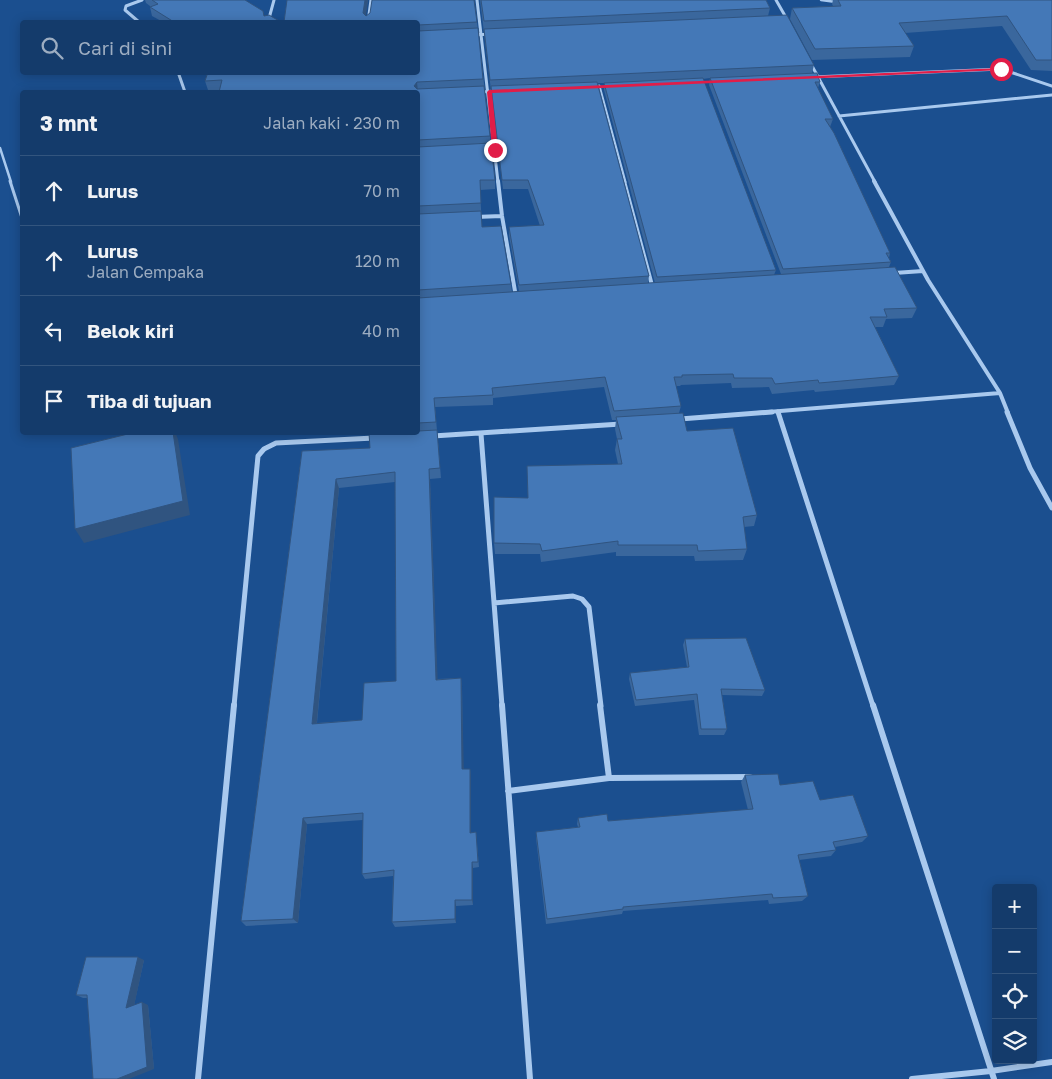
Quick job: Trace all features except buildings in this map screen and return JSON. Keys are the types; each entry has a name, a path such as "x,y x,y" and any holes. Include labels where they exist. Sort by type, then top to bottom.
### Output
{"street":[{"path":"137,20 125,10 126,6 142,0"},
{"path":"269,20 274,0"},
{"path":"368,20 371,0"},
{"path":"477,0 502,216 516,298"},
{"path":"776,0 791,28"},
{"path":"263,12 270,16"},
{"path":"777,20 787,20"},
{"path":"472,34 501,33"},
{"path":"809,60 923,271 1000,393 1030,468 1052,508"},
{"path":"808,77 1001,69 1052,86"},
{"path":"179,75 184,90"},
{"path":"599,86 653,289"},
{"path":"590,87 609,86"},
{"path":"471,92 498,91"},
{"path":"839,116 1052,95"},
{"path":"485,150 495,150"},
{"path":"474,217 502,216"},
{"path":"884,274 923,271"},
{"path":"643,289 662,288"},
{"path":"506,298 526,297"},
{"path":"669,420 1000,393"},
{"path":"778,412 994,1079"},
{"path":"422,436 481,434 629,423"},
{"path":"481,434 530,1079"},
{"path":"198,1079 258,456 264,449 276,443 383,438"},
{"path":"494,603 573,596 582,598 586,602 609,778"},
{"path":"508,791 609,778 761,777"},
{"path":"912,1079 991,1071 1052,1062"}],"lane":[{"path":"821,0 840,2"},
{"path":"0,148 20,212"}],"route":[{"path":"495,150 489,92 1001,69"}]}
